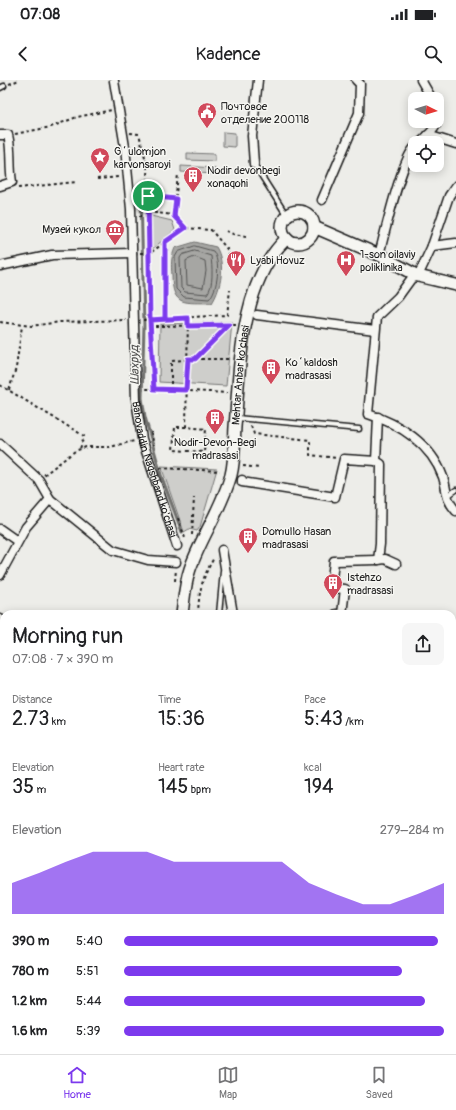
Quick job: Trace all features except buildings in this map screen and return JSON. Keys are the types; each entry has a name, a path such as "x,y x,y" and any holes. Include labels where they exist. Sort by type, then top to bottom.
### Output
{"main road":[{"path":"292,212 304,213 310,216 314,227 309,238 304,242 298,243 287,238 282,227 287,216 292,212"},
{"path":"314,227 379,255 418,276 456,285"},
{"name":"Mehtar Anbar ko'chasi","path":"183,610 190,569 213,520 232,473 242,418 244,343 251,301 266,263 274,250 287,238"}],"street":[{"path":"254,164 252,136 258,80"},
{"path":"322,200 358,114 360,84 356,80"},
{"path":"421,80 428,92"},
{"name":"Bahovaddin Naqshband ko'chasi","path":"114,81 123,133 136,253 132,320 136,400 142,439 177,546"},
{"path":"428,135 436,128"},
{"path":"0,186 12,182 9,167 10,145 4,135"},
{"path":"428,135 456,144"},
{"path":"379,255 400,179 408,157"},
{"path":"456,186 449,196 432,246 418,276 411,279 398,297 377,317 368,414 404,429 421,443 443,477 446,497 456,511"},
{"path":"432,246 456,243"},
{"path":"0,266 52,255 136,253"},
{"path":"257,315 375,330"},
{"path":"376,461 378,417"},
{"path":"0,444 39,480 50,498 113,550 148,560 176,562"},
{"path":"242,480 242,482 335,497 344,459 376,461 381,464 380,544 378,560"},
{"path":"0,576 17,541 26,527 50,498"},
{"path":"0,529 17,541"},
{"path":"222,550 232,610"},
{"path":"342,610 345,589 331,588 334,560 385,559 396,564"}],"lane":[{"path":"254,164 287,216"},
{"path":"242,418 359,429"},
{"path":"446,497 456,490"},
{"path":"219,610 224,560"}],"path":[{"path":"2,87 19,80"},
{"path":"4,135 51,127 77,117 109,111"},
{"path":"123,133 139,134 147,165 150,253 148,320 154,389"},
{"path":"127,165 147,165"},
{"path":"174,216 178,174"},
{"path":"98,179 128,176"},
{"path":"12,182 17,188 76,182"},
{"path":"148,196 176,199"},
{"path":"148,212 174,216 185,228"},
{"path":"138,216 148,216"},
{"path":"136,253 150,253 185,228 211,230 227,249 230,263"},
{"path":"226,230 233,234 247,236"},
{"path":"165,242 165,319"},
{"path":"148,320 227,316 230,290"},
{"path":"186,427 188,318"},
{"path":"0,322 31,326 60,322 132,320"},
{"path":"195,359 229,325"},
{"path":"155,326 236,325"},
{"path":"9,390 16,368 22,326"},
{"path":"171,390 171,360 231,359"},
{"path":"0,385 84,436 80,449"},
{"path":"146,394 148,388 228,393"},
{"path":"242,418 254,434 310,440 310,456 344,459"},
{"path":"175,427 186,427 206,429 204,452 173,450 175,427"},
{"path":"150,431 154,446"},
{"path":"39,480 75,451 80,449 86,447 110,447 142,439"},
{"path":"158,461 162,474"},
{"path":"243,466 260,468"},
{"path":"160,468 220,472"},
{"path":"192,535 194,498"},
{"path":"177,514 185,538"},
{"path":"198,610 199,589 205,573 215,556"},
{"path":"175,584 176,562"}],"shaded area":[{"path":"223,132 235,133 235,147 223,146"},
{"path":"187,153 215,154 215,161 187,160"},
{"path":"181,166 215,168 214,174 181,172"},
{"path":"151,216 172,221 175,230 151,250"},
{"path":"232,322 226,386 159,382 160,324"},
{"path":"161,466 217,469 200,527 197,531 189,529 184,532"}],"water":[{"path":"195,242 216,247 219,253 222,268 221,276 218,291 212,303 182,301 175,293 173,286 171,264 175,248"}],"waterway":[{"name":"Шахруд","path":"141,191 144,325 142,398 145,417 161,475 182,532"}],"place":[{"name":"Почтовое отделение 200118","path":"207,129"},
{"name":"Gʻulomjon karvonsaroyi","path":"100,174"},
{"name":"Nodir devonbegi xonaqohi","path":"193,193"},
{"name":"Музей кукол","path":"115,246"},
{"name":"Lyabi Hovuz","path":"236,277"},
{"name":"1-son oilaviy poliklinika","path":"346,277"},
{"name":"Koʻkaldosh madrasasi","path":"271,385"},
{"name":"Nodir-Devon-Begi madrasasi","path":"215,435"},
{"name":"Domullo Hasan madrasasi","path":"248,554"},
{"name":"Istehzo madrasasi","path":"333,600"}],"route":[{"path":"148,196 150,320 188,318 188,326 229,325 195,359 188,359 186,390 154,389 150,320 165,319 165,242 185,228 174,216 176,199 148,196"}]}
